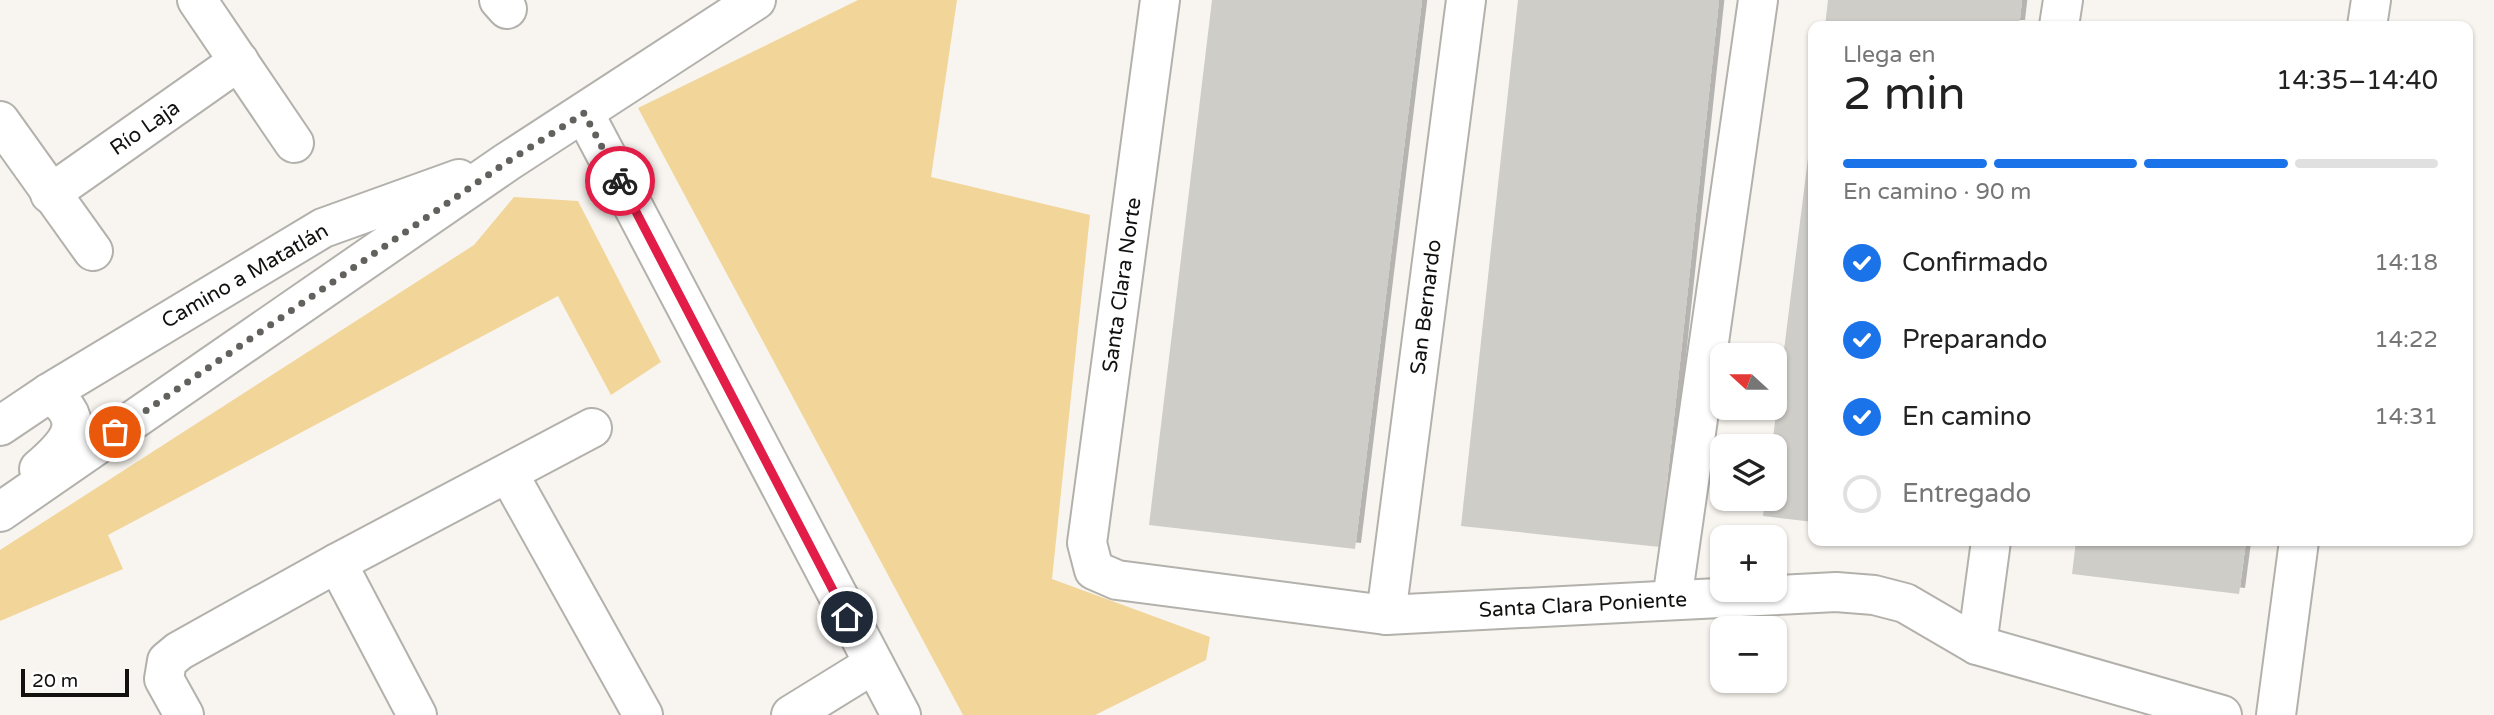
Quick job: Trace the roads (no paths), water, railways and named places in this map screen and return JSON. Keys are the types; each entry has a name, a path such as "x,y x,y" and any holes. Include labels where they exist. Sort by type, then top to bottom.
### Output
{"street":[{"path":"197,0 294,143"},
{"name":"Santa Clara Norte","path":"1094,570 1087,543 1160,0"},
{"name":"San Bernardo","path":"1386,615 1466,0"},
{"path":"1672,600 1758,0"},
{"path":"2060,21 2063,0"},
{"path":"2368,21 2371,0"},
{"name":"Camino a Matatlán","path":"0,512 507,162 753,4"},
{"name":"Río Laja","path":"50,194 239,61"},
{"path":"584,113 901,715"},
{"path":"0,121 93,251"},
{"name":"Camino a Matatlán","path":"0,426 49,393 323,228 507,162"},
{"path":"0,503 49,460 70,436 70,412 49,393"},
{"path":"184,715 164,679 167,660 337,563 592,428"},
{"path":"508,472 643,715"},
{"path":"1977,645 1990,546"},
{"path":"2276,715 2298,546"},
{"path":"337,563 417,715"},
{"name":"Santa Clara Poniente","path":"1094,570 1117,580 1386,615 1836,592 1874,595 1905,603 1977,645 2222,715"},
{"path":"791,715 873,665"}]}
